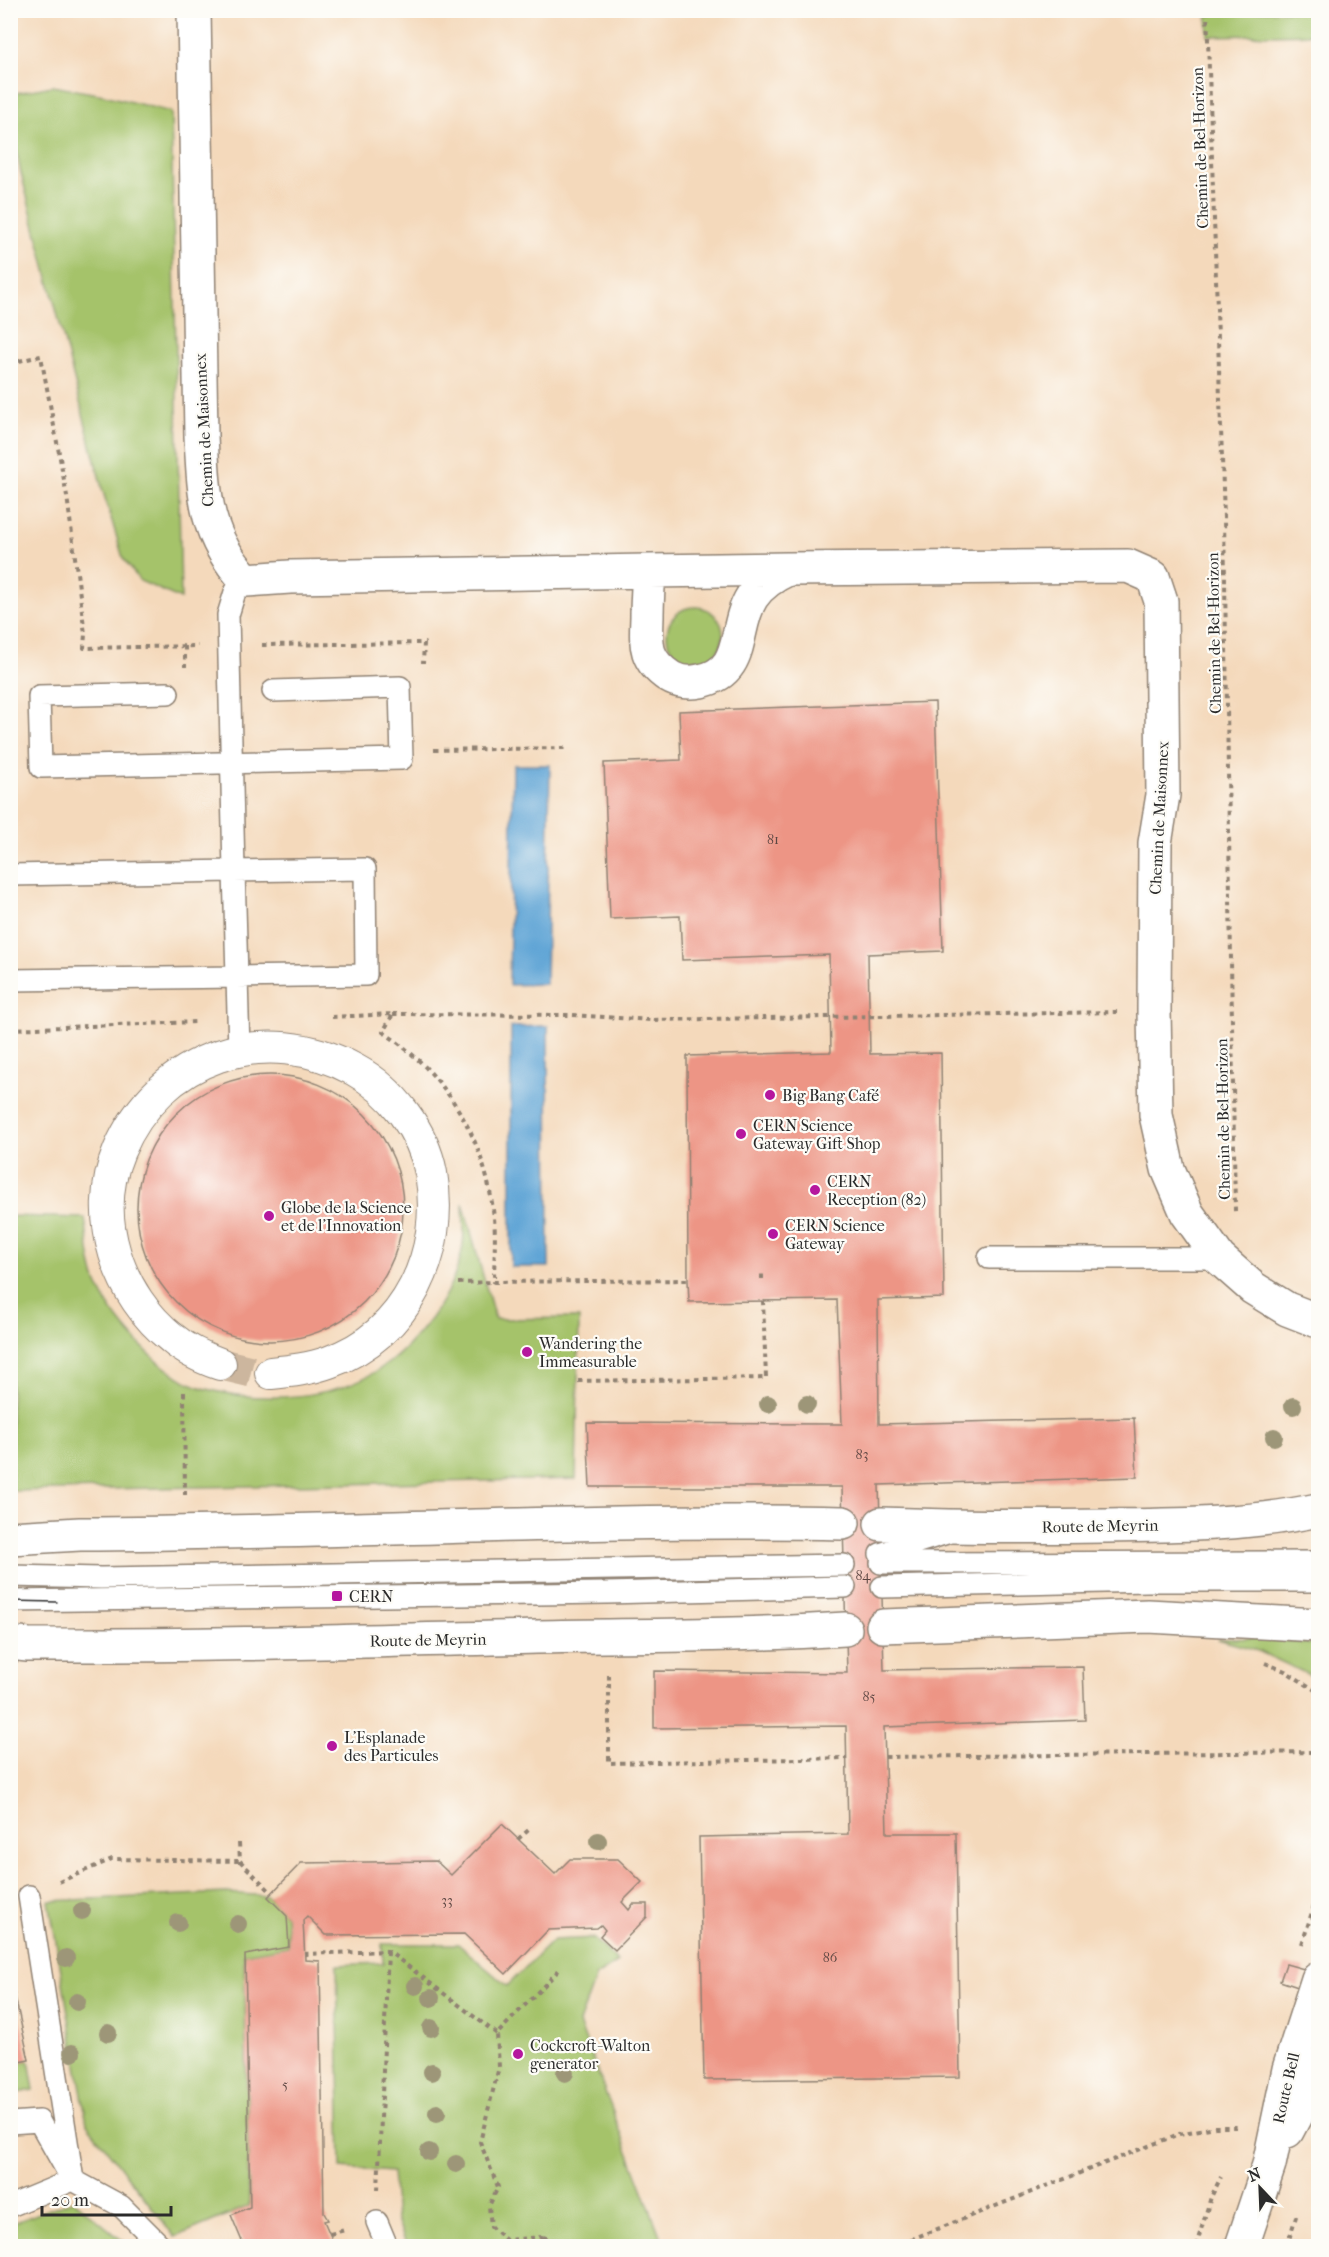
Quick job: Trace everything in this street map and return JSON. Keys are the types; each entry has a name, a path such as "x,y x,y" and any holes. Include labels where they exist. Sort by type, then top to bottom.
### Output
{"street":[{"name":"Chemin de Maisonnex","path":"194,10 204,495 209,519 215,533 237,570 246,580 302,576 1128,566 1154,577 1161,601 1163,795 1155,843 1156,1115 1168,1169 1187,1213 1214,1251 1253,1288 1287,1309 1318,1321"},
{"path":"649,571 645,640 649,656 659,670 675,680 693,683 711,679 725,669 735,654 744,615 752,597 762,586 788,569"},
{"path":"220,1364 195,1354 156,1325 140,1307 127,1286 117,1264 111,1240 108,1211 110,1182 118,1153 131,1126 148,1103 170,1082 195,1066 222,1054 251,1048 280,1047 309,1051 337,1060 363,1074 386,1093 405,1115 420,1140 430,1169 435,1198 434,1227 428,1256 417,1283 395,1315 381,1330 358,1348 330,1362 301,1370 271,1373"},
{"name":"Route de Meyrin","path":"881,1547 965,1528 1189,1525 1285,1517 1318,1510"},
{"path":"10,1538 80,1534 607,1523 843,1523"},
{"path":"883,1626 1148,1616 1318,1625"},
{"name":"Route de Meyrin","path":"10,1643 158,1646 607,1635 773,1634 845,1629"},
{"name":"Route Bell","path":"1242,2247 1269,2165 1288,2069 1318,1979"},
{"name":"Route Bell","path":"1269,2165 1314,2080 1318,2065"}],"lane":[{"path":"239,1050 228,615 235,592 246,580"},
{"path":"168,693 39,696 40,767 402,759 400,687 273,691"},
{"path":"10,875 365,869 366,975 10,980"},
{"path":"989,1258 1214,1251"},
{"path":"881,1547 1318,1562"},
{"path":"10,1576 101,1578 844,1565"},
{"path":"882,1587 1148,1581 1318,1581"},
{"path":"10,1601 607,1593 845,1587"},
{"path":"29,1896 73,2180"},
{"path":"10,2123 39,2121 73,2180 121,2206 161,2247"},
{"path":"10,2206 73,2180"},
{"path":"377,2222 387,2247"}],"path":[{"name":"Chemin de Bel-Horizon","path":"1207,10 1224,518 1236,1209 1214,1251"},
{"path":"10,363 41,356 67,496 85,634 84,648 200,646"},
{"path":"393,1014 572,1015 651,1020 1154,1011"},
{"path":"578,1281 688,1280"},
{"path":"578,1381 766,1378 763,1300"},
{"path":"184,1347 185,1496"},
{"path":"609,1671 609,1764 846,1758"},
{"path":"885,1757 1318,1752"},
{"path":"518,1839 531,1828"},
{"path":"239,1844 240,1861 272,1893"},
{"path":"29,1896 112,1859 240,1861"},
{"path":"1302,1946 1318,1893"},
{"path":"377,2222 387,1951"},
{"path":"304,1954 387,1951 497,2034"},
{"path":"559,2247 553,2240 543,2237 506,2240 491,2227 489,2206 498,2187 480,2142 499,2067 497,2034 561,1968"},
{"path":"894,2247 1179,2134 1215,2127 1241,2127"},
{"path":"524,2247 531,2240 543,2237"}],"green space":[{"path":"1207,11 1318,11 1318,34 1208,36"},
{"path":"52,86 104,95 171,112 181,599 140,581 123,558 102,488 20,169 11,118 11,94"},
{"path":"695,607 706,609 715,615 721,624 723,635 721,646 715,655 706,661 695,663 684,661 675,655 669,646 667,635 669,624 675,615 684,609"},
{"path":"463,1203 495,1319 579,1318 576,1479 11,1491 11,1216 85,1218 92,1266 103,1296 126,1328 155,1359 187,1382 203,1388 249,1396 274,1397 298,1396 345,1386 387,1364 405,1349 437,1310 456,1273 464,1239"},
{"path":"1265,1638 1318,1645 1318,1679 1254,1649 1217,1639"},
{"path":"227,1893 267,1896 286,1915 288,1946 244,1954 249,2206 175,2237 87,2124 49,1901"},
{"path":"594,1938 618,1962 596,1976 579,2023 664,2246 407,2246 396,2218 392,2172 341,2168 337,1965 383,1963 382,1944 458,1944 507,1986 553,1940"},
{"path":"29,2060 34,2090 11,2094 11,2064"},
{"path":"73,2200 129,2246 11,2246 11,2224"}],"water":[{"path":"513,765 550,765 546,984 509,985"},
{"path":"548,1026 549,1267 511,1267 511,1027"}],"building":[{"path":"935,702 943,951 868,954 870,1054 941,1053 944,1298 878,1300 879,1424 1134,1418 1137,1477 879,1485 884,1670 1083,1667 1085,1720 884,1727 887,1833 956,1833 960,2077 704,2080 699,1837 848,1834 846,1726 654,1728 654,1671 847,1673 842,1487 590,1487 587,1423 842,1424 837,1300 689,1302 688,1280 687,1056 831,1052 829,955 682,960 680,916 610,919 604,763 681,760 679,711"},
{"path":"270,1075 296,1078 321,1085 344,1098 364,1114 380,1134 393,1157 400,1182 403,1208 400,1234 393,1259 380,1282 364,1302 344,1318 321,1331 296,1338 270,1341 244,1338 219,1331 196,1318 176,1302 160,1282 147,1259 140,1234 137,1208 140,1182 147,1157 160,1134 176,1114 196,1098 219,1085 244,1078"},
{"path":"502,1824 555,1874 570,1859 618,1859 642,1882 622,1902 629,1910 633,1904 647,1904 647,1917 615,1950 600,1936 605,1930 601,1925 597,1928 548,1930 506,1974 464,1934 326,1935 307,1916 303,1920 305,1960 320,1961 324,2213 328,2220 324,2221 334,2244 339,2246 244,2246 231,2215 250,2207 245,1955 289,1947 287,1916 268,1897 301,1863 436,1861 451,1875"},
{"path":"1286,1964 1304,1969 1298,1987 1280,1981"},
{"path":"10,1974 29,2060 10,2064"}],"tunnel":[{"path":"220,1364 253,1372 271,1373"}],"tram line":[{"path":"10,1601 57,1602"}],"place":[{"name":"Big Bang Café","path":"770,1095"},
{"name":"CERN Science Gateway Gift Shop","path":"741,1134"},
{"name":"CERN Reception (82)","path":"815,1190"},
{"name":"Globe de la Science et de l'Innovation","path":"269,1216"},
{"name":"CERN Science Gateway","path":"773,1234"},
{"name":"Wandering the Immeasurable","path":"527,1352"},
{"name":"CERN","path":"337,1596"},
{"name":"L'Esplanade des Particules","path":"332,1746"},
{"name":"Cockcroft-Walton generator","path":"518,2054"}]}
